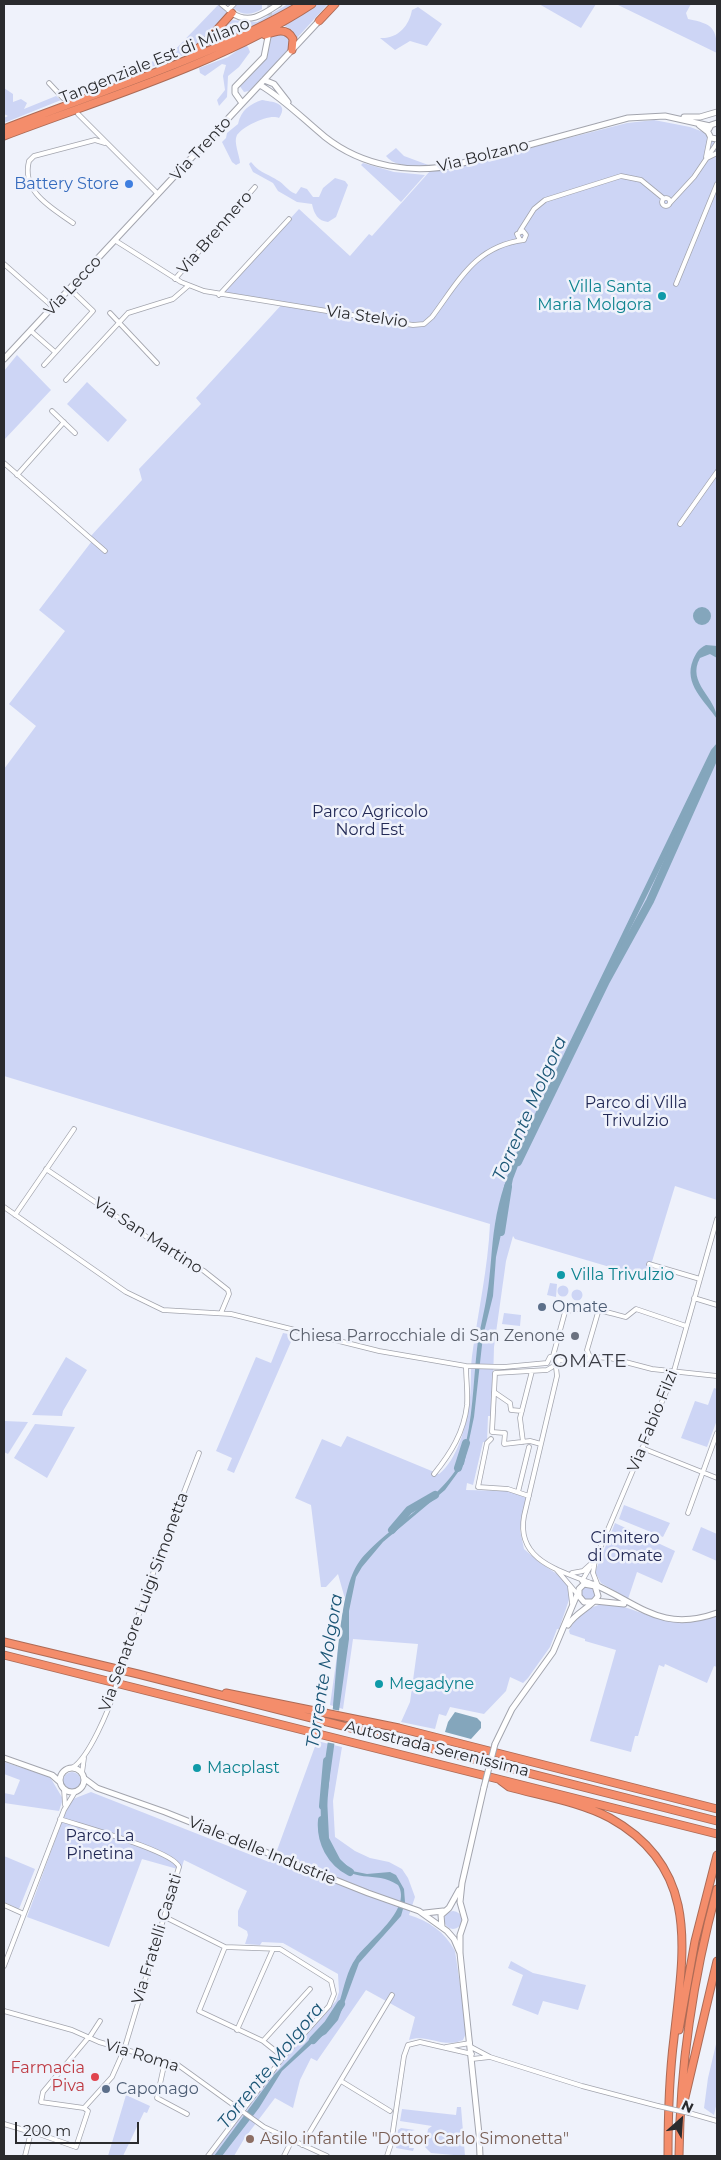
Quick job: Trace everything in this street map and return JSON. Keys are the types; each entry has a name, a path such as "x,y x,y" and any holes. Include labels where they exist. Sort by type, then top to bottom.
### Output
{"highway":[{"name":"Tangenziale Est di Milano","path":"4,129 239,37 302,4"},
{"name":"Tangenziale Est di Milano","path":"4,136 172,72 244,42 312,4"},
{"path":"319,21 336,4"},
{"path":"147,74 197,50 230,11"},
{"path":"244,42 284,31 289,33 294,39 292,50"},
{"name":"Autostrada Serenissima","path":"4,1642 326,1719 341,1726 717,1821"},
{"name":"Autostrada Serenissima","path":"4,1654 717,1834"},
{"path":"326,1719 343,1718 399,1728 717,1809"},
{"path":"497,1778 509,1787 588,1808 611,1818 643,1843 668,1877 680,1907 683,1939 669,2105 668,2156"},
{"path":"669,2105 685,1987 717,1855"},
{"path":"679,2156 682,2064 690,2006 702,1943 717,1889"},
{"path":"680,2125 717,1961"}],"street":[{"path":"221,4 243,19 252,19 279,4"},
{"path":"230,11 234,4"},
{"name":"Via Trento","path":"116,241 319,21"},
{"name":"Via Trento","path":"242,103 236,95 235,87 264,57 268,37"},
{"path":"264,80 274,84 291,106"},
{"path":"49,84 63,98"},
{"path":"260,85 291,106"},
{"name":"Via Bolzano","path":"291,106 324,136 356,156 388,166 420,170 469,162 624,119 648,116 673,118 713,127 717,139"},
{"path":"673,118 700,117 717,112"},
{"name":"Via Trento","path":"78,114 158,194"},
{"path":"706,160 713,127"},
{"path":"73,223 36,195 32,186 29,160 34,156 95,140 105,143"},
{"path":"517,236 520,240 525,239 526,225 534,209 545,200 621,176 641,180 663,198 668,198 670,203 694,177 717,143"},
{"path":"706,160 717,153"},
{"path":"676,284 717,184"},
{"name":"Via Brennero","path":"175,278 255,187"},
{"path":"220,295 289,219"},
{"name":"Via Stelvio","path":"510,243 526,225"},
{"path":"520,231 525,233"},
{"name":"Via Stelvio","path":"116,241 188,286 220,295 413,325 424,324 432,318 477,258 520,240"},
{"name":"Via Lecco","path":"4,359 116,241"},
{"path":"4,264 52,307"},
{"path":"66,380 119,322 133,310 173,298 188,286"},
{"name":"Via Lecco","path":"44,365 93,311 70,289"},
{"path":"110,313 158,363"},
{"name":"Via Lecco","path":"30,331 55,352"},
{"path":"52,412 76,433"},
{"path":"17,475 64,422"},
{"path":"4,463 105,551"},
{"path":"680,524 717,472"},
{"path":"15,1215 74,1129"},
{"name":"Via San Martino","path":"46,1169 175,1256 204,1271 228,1290 229,1294 221,1313"},
{"path":"4,1207 85,1265 137,1298 163,1310 236,1315 379,1352 468,1366 489,1367 547,1363 554,1367 557,1376 529,1496 523,1527 524,1538 534,1556 631,1606"},
{"name":"Via Fabio Filzi","path":"564,1631 583,1580 593,1561 674,1372 717,1219"},
{"path":"649,1264 700,1279"},
{"path":"694,1298 717,1305"},
{"path":"547,1363 548,1358 553,1356 564,1312 592,1307 629,1317 636,1309 686,1326"},
{"path":"590,1357 586,1351 598,1309"},
{"path":"553,1356 559,1360 582,1364 590,1357 602,1357 674,1372 717,1376"},
{"path":"541,1444 523,1442 504,1444 504,1433 492,1432 495,1373 547,1370 554,1367 559,1360"},
{"path":"434,1474 451,1453 458,1440 467,1404 468,1366"},
{"path":"523,1442 520,1418 532,1371"},
{"path":"494,1392 510,1403 510,1410 522,1411"},
{"path":"688,1513 717,1433"},
{"path":"491,1439 487,1443 478,1487 518,1492 529,1496"},
{"path":"518,1492 529,1448"},
{"path":"642,1448 717,1478"},
{"name":"Via Senatore Luigi Simonetta","path":"72,1768 80,1762 115,1690 122,1662 156,1562 199,1453"},
{"path":"563,1571 579,1573 593,1561"},
{"path":"593,1561 595,1586 593,1602"},
{"path":"553,1567 579,1592 586,1602 615,1601 656,1616 674,1619 696,1619 717,1614"},
{"path":"567,1581 572,1594 572,1606"},
{"path":"579,1592 584,1584 595,1586"},
{"name":"Via Fabio Filzi","path":"462,1883 495,1744 510,1711 547,1662 576,1614 593,1602"},
{"name":"Via Senatore Luigi Simonetta","path":"84,1780 82,1773 87,1749"},
{"path":"4,1758 54,1776 64,1789 66,1798 64,1810"},
{"path":"44,1772 64,1771 72,1768 82,1773"},
{"path":"60,1783 64,1771"},
{"path":"4,1966 5,1958 60,1819 75,1792 81,1789 84,1780"},
{"name":"Viale delle Industrie","path":"84,1780 106,1791 165,1812 419,1912 442,1927"},
{"path":"64,1789 75,1792"},
{"name":"Viale delle Industrie","path":"81,1789 106,1791"},
{"name":"Via Fratelli Casati","path":"60,1819 142,1846 176,1861 179,1870 124,2050 112,2077 84,2108"},
{"path":"460,1953 453,1937 442,1927 440,1917 462,1883"},
{"path":"462,1883 460,1902 465,1920 462,1928 460,1953 472,2057 480,2156"},
{"path":"4,1905 24,1914"},
{"path":"446,1910 457,1909 463,1914"},
{"name":"Viale delle Industrie","path":"419,1912 433,1914 446,1910"},
{"path":"165,1917 225,1947 280,1949 323,1975 331,1981 334,1989 334,1998 329,2006 283,2057 244,2112 208,2156"},
{"path":"447,1931 455,1932 462,1928"},
{"path":"225,1947 199,2011 263,2041 283,2057"},
{"path":"237,2030 273,1949"},
{"path":"263,2041 310,1988"},
{"path":"302,2145 392,1995"},
{"name":"Via Roma","path":"4,2011 72,2030 88,2038 166,2061 187,2070 255,2120 327,2156"},
{"path":"4,2124 76,2147 88,2111 84,2108 41,2102 43,2092 100,2021"},
{"path":"386,2156 392,2144 408,2046 418,2042 442,2047 472,2057 490,2057"},
{"path":"442,2047 470,2045 490,2057 582,2086 717,2121"},
{"path":"166,2061 157,2098 187,2114"},
{"path":"341,2081 390,2111"},
{"path":"26,2156 31,2132"},
{"path":"284,2156 292,2140"}],"green space":[{"path":"219,4 226,11 227,16 189,53 72,97 67,93 170,55"},
{"path":"237,4 262,4 262,9 251,13 244,13 233,8"},
{"path":"288,4 299,4 280,15 202,51 232,20 257,22"},
{"path":"317,4 328,4 296,39 292,30 283,25"},
{"path":"539,4 596,4 581,28"},
{"path":"616,4 691,4 686,13 688,19 703,23 712,28 716,38 717,53"},
{"path":"418,7 442,24 427,46 410,41 395,50 380,38 392,36 402,30 411,16 412,10"},
{"path":"276,32 291,36 289,50 249,91 244,92 239,85 261,62 268,50 271,34"},
{"path":"245,45 250,52 239,67 228,76 227,97 219,106 217,100 225,90 223,76 226,65 222,64 205,76 200,73 199,68 228,57"},
{"path":"4,88 13,94 13,102 21,99 27,103 24,109 56,96 61,100 4,123 4,118 8,116 4,114"},
{"path":"262,100 278,104 281,106 282,113 279,118 269,117 263,119 240,131 236,141 240,163 236,165 232,162 222,142 226,138 227,133 238,124 241,115 247,108"},
{"name":"Parco Agricolo Nord Est","path":"654,120 690,127 717,137 717,1200 675,1186 647,1278 515,1239 513,1236 506,1261 494,1347 492,1416 488,1416 487,1442 483,1442 473,1485 467,1483 466,1490 510,1491 526,1498 520,1530 524,1549 560,1576 567,1585 570,1597 559,1629 557,1629 550,1647 523,1683 510,1677 506,1691 484,1714 450,1707 446,1716 439,1714 435,1729 401,1722 410,1702 418,1644 353,1639 343,1709 330,1705 345,1599 338,1574 326,1587 321,1587 311,1505 295,1498 322,1439 341,1447 347,1436 439,1474 451,1460 460,1442 468,1414 472,1356 485,1274 490,1224 4,1076 4,769 36,726 9,704 65,631 39,610 92,541 90,537 142,480 139,469 201,404 196,398 284,302 226,293 225,290 299,209 350,256 369,234 372,236 430,171 475,162 627,123"},
{"path":"396,148 404,156 431,166 413,167 400,165 390,160 386,156"},
{"path":"251,162 260,171 296,194 301,187 307,189 313,197 319,197 323,188 335,178 345,181 348,185 336,217 328,222 319,219 315,214 312,204 297,202 278,191 273,183 253,172 249,164"},
{"path":"363,163 394,172 425,175 401,202 361,165"},
{"path":"17,355 51,390 4,440 4,371"},
{"path":"87,382 127,420 108,442 67,404"},
{"path":"550,1283 557,1284 556,1297 547,1295"},
{"path":"561,1286 565,1286 568,1291 567,1295 561,1296 558,1293 558,1289"},
{"path":"575,1290 579,1290 582,1295 581,1299 575,1300 572,1297 572,1293"},
{"path":"504,1313 521,1315 520,1326 502,1324"},
{"path":"283,1333 294,1335 234,1473 227,1470 232,1458 216,1451 256,1357 271,1363"},
{"path":"66,1357 87,1370 63,1411 62,1416 32,1415"},
{"path":"714,1388 717,1389 717,1420 707,1447 681,1438 695,1401 708,1405"},
{"path":"4,1421 28,1422 8,1454 4,1452"},
{"path":"35,1424 75,1427 47,1478 14,1458"},
{"path":"624,1505 670,1523 663,1537 619,1519"},
{"name":"Cimitero di Omate","path":"615,1523 675,1551 662,1583 637,1572 628,1599 601,1583 595,1572"},
{"path":"701,1527 717,1534 717,1561 692,1550"},
{"path":"592,1586 597,1593 594,1599 587,1601 582,1597 581,1590 583,1587"},
{"path":"604,1603 612,1603 676,1622 702,1620 717,1616 717,1667 714,1666 707,1683 665,1664 664,1667 659,1665 638,1736 635,1736 631,1752 590,1741 616,1650 585,1641 585,1639 570,1634 569,1631 579,1616"},
{"name":"Parco La Pinetina","path":"317,1741 342,1747 333,1801 335,1837 355,1851 370,1858 389,1862 402,1869 408,1878 415,1897 409,1915 423,1920 436,1928 455,1951 467,2031 463,2040 456,2042 449,2043 422,2038 409,2040 415,2017 366,1990 317,2061 311,2058 300,2080 293,2108 275,2098 244,2139 234,2156 211,2156 281,2061 336,2001 339,1992 338,1974 283,1943 262,1942 260,1945 245,1944 248,1935 247,1931 238,1926 238,1911 247,1891 184,1860 181,1870 142,1859 109,1947 27,1917 65,1813 73,1799 91,1792 269,1862 276,1853"},
{"path":"4,1762 50,1777 63,1799 59,1811 4,1803 4,1793 14,1795 20,1780 4,1774"},
{"path":"72,1772 80,1777 81,1781 76,1789 72,1790 64,1785 63,1781 68,1773"},
{"path":"4,1856 35,1869 19,1909 4,1902"},
{"path":"449,1911 457,1911 462,1916 460,1927 449,1929 444,1924 444,1916"},
{"path":"511,1961 533,1973 586,1985 578,2010 543,2001 538,2015 512,2005 523,1975 508,1968"},
{"path":"717,2040 717,2102 714,2115 704,2108 708,2078"},
{"path":"126,2095 150,2106 147,2113 144,2112 123,2156 108,2156"},
{"path":"457,2107 461,2107 465,2156 431,2153 425,2147 428,2129 432,2126 400,2121 402,2109 456,2115"},
{"path":"401,2128 415,2130 411,2131 409,2148 414,2148 413,2151 396,2148 398,2130"}],"shaded area":[{"path":"702,607 708,610 711,616 708,622 702,625 696,622 693,616 696,610"},
{"path":"706,645 717,646 717,658 710,654 700,658 697,675 699,683 716,711 717,719 697,692 691,677 694,657"},
{"name":"Torrente Molgora","path":"717,743 717,754 600,990 524,1150 513,1179 496,1257 493,1296 483,1336 474,1417 464,1464 445,1490 383,1542 356,1577 349,1611 349,1639 327,1797 329,1838 340,1859 352,1871 367,1874 390,1872 396,1875 404,1889 405,1902 401,1916 359,1963 338,2020 326,2034 317,2039 282,2071 259,2108 222,2156 214,2156 274,2075 312,2037 323,2031 330,2022 340,2002 350,1968 356,1958 387,1924 399,1904 401,1894 398,1885 389,1880 355,1875 347,1871 329,1853 322,1833 323,1780 333,1707 340,1631 347,1591 359,1562 370,1549 446,1483 457,1468 463,1454 471,1415 477,1349 486,1302 495,1224 508,1175 519,1147 711,750"},
{"path":"455,1712 477,1718 481,1722 481,1728 471,1739 445,1732 448,1722"}],"pier":[{"path":"330,1709 342,1711 336,1744 325,1742"}],"waterway":[{"name":"Torrente Molgora","path":"518,1162 606,981 650,901 717,751"},
{"name":"Torrente Molgora","path":"501,1232 508,1187"},
{"name":"Torrente Molgora","path":"458,1468 466,1443"},
{"name":"Torrente Molgora","path":"392,1530 409,1510 435,1495"},
{"name":"Torrente Molgora","path":"323,1806 327,1761"},
{"name":"Torrente Molgora","path":"322,1820 323,1836 328,1850 337,1863 350,1872"},
{"name":"Torrente Molgora","path":"313,2040 328,2024 341,2004"}],"tunnel":[{"path":"269,23 270,4"}],"place":[{"name":"Battery Store","path":"129,184"},
{"name":"Villa Santa Maria Molgora","path":"662,296"},
{"name":"Villa Trivulzio","path":"561,1275"},
{"name":"Omate","path":"542,1307"},
{"name":"Chiesa Parrocchiale di San Zenone","path":"575,1336"},
{"name":"Megadyne","path":"379,1684"},
{"name":"Macplast","path":"197,1768"},
{"name":"Farmacia Piva","path":"95,2077"},
{"name":"Caponago","path":"106,2089"},
{"name":"Asilo infantile \"Dottor Carlo Simonetta\"","path":"250,2139"}],"district":[{"name":"OMATE","path":"590,1361"}],"park label":[{"name":"Parco di Villa Trivulzio","path":"636,1112"}]}
